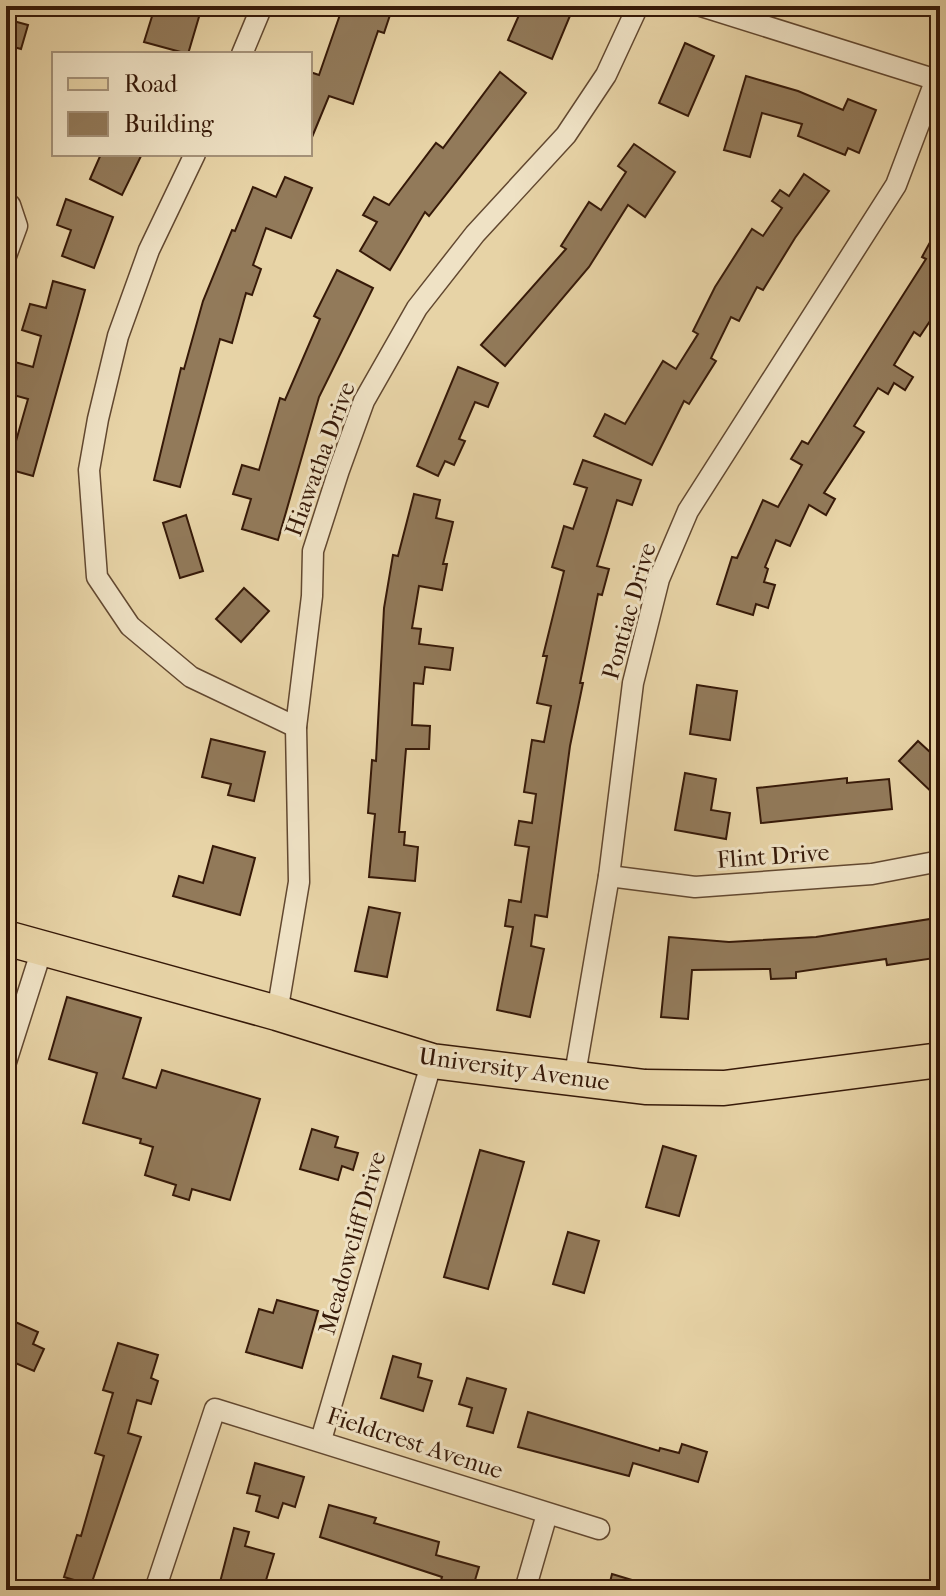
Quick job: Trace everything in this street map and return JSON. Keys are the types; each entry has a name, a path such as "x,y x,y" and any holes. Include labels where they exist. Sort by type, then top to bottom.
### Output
{"main road":[{"name":"University Avenue","path":"6,938 277,1013 432,1061 574,1080 645,1087 724,1088 940,1060"}],"street":[{"path":"243,52 262,6"},
{"name":"Hiawatha Drive","path":"277,1013 299,882 301,830 296,727 312,596 313,551 364,401 417,308 475,234 566,135 606,75 638,6"},
{"path":"701,6 938,80"},
{"name":"Pontiac Drive","path":"574,1080 609,876 633,683 659,579 688,511 896,185 938,80"},
{"path":"194,156 149,250 118,336 101,405 89,470 97,577 130,626 191,677 296,727"},
{"path":"6,203 10,205 17,226 6,256"},
{"name":"Flint Drive","path":"609,876 695,887 872,874 940,861"},
{"path":"6,1062 42,949"},
{"name":"Meadowcliff Drive","path":"321,1440 432,1061"},
{"name":"Fieldcrest Avenue","path":"155,1590 215,1409 599,1529"},
{"path":"525,1590 547,1514"}],"building":[{"path":"171,6 201,10 189,52 144,42 154,10 169,14"},
{"path":"343,6 393,6 384,33 378,31 353,104 329,96 312,137 312,73 319,75"},
{"path":"523,6 561,6 572,11 552,59 508,40"},
{"path":"6,19 28,25 21,49 6,45"},
{"path":"685,43 714,56 688,116 659,103"},
{"path":"500,72 526,93 429,216 425,212 390,270 360,251 377,222 363,215 374,197 389,205 436,143 443,148"},
{"path":"746,76 798,91 843,110 848,99 876,110 859,153 848,148 845,155 798,136 802,124 762,113 750,157 724,150"},
{"path":"634,144 675,172 645,217 628,205 589,267 505,366 481,345 566,249 561,246 589,202 601,210 626,172 618,166"},
{"path":"100,156 141,156 122,195 90,179"},
{"path":"804,174 829,191 763,290 757,287 739,321 731,317 711,358 716,361 689,404 684,401 652,465 594,436 605,414 625,424 663,361 676,369 698,334 693,331 715,287 752,229 763,236 782,208 772,201 780,190 789,196"},
{"path":"285,177 312,188 291,238 266,228 253,265 261,269 252,295 246,293 232,343 220,339 180,487 154,480 181,368 184,369 203,301 232,230 235,231 253,187 276,197"},
{"path":"66,199 113,217 94,268 62,256 71,230 57,225"},
{"path":"940,224 940,288 932,300 940,306 920,336 914,332 894,365 913,377 905,390 894,383 888,394 878,388 854,426 864,432 824,493 835,499 826,515 809,505 790,546 776,540 765,567 768,569 764,582 775,585 768,608 756,604 753,615 717,604 732,557 737,558 763,500 778,507 802,465 791,459 802,441 808,444 926,259 922,257"},
{"path":"337,270 373,288 319,397 278,540 242,529 251,499 233,494 242,465 259,470 280,398 285,400 320,319 314,316"},
{"path":"53,281 85,290 33,476 8,469 28,399 6,393 6,380 11,361 33,367 41,336 22,330 30,304 46,308"},
{"path":"458,367 498,383 488,407 475,402 459,439 465,441 454,465 445,461 438,476 417,466"},
{"path":"583,460 641,480 632,505 617,500 597,566 609,569 602,595 598,594 580,683 583,683 570,746 547,917 535,915 531,946 544,949 530,1017 497,1010 513,927 505,926 509,900 521,902 529,847 515,845 519,821 532,823 536,794 524,792 532,740 544,742 551,706 537,703 547,656 543,656 564,571 552,567 564,526 573,529 587,488 574,484"},
{"path":"414,494 440,500 436,518 453,522 443,564 447,564 442,590 419,586 412,628 421,629 419,644 453,648 450,670 425,667 423,684 414,683 412,725 430,726 429,749 406,749 399,832 405,832 404,845 418,847 415,881 369,877 375,814 368,813 372,760 376,761 384,608 393,555 398,556"},
{"path":"186,515 203,571 180,578 163,523"},
{"path":"244,588 269,611 241,642 216,619"},
{"path":"697,685 737,691 730,740 690,734"},
{"path":"211,739 265,752 254,801 228,795 231,784 202,777"},
{"path":"918,741 930,752 940,741 940,800 899,761"},
{"path":"685,773 716,779 711,810 730,813 726,839 675,830"},
{"path":"847,778 847,783 889,779 892,809 761,823 757,788"},
{"path":"213,846 255,858 240,915 173,896 179,876 203,883"},
{"path":"369,907 400,913 387,977 355,971"},
{"path":"930,919 935,958 887,965 886,959 796,972 796,978 771,979 770,969 692,970 688,1019 661,1017 669,937 729,942 816,937"},
{"path":"67,997 141,1018 123,1078 156,1088 162,1070 260,1099 230,1200 192,1189 189,1200 173,1195 176,1185 145,1175 153,1147 140,1143 141,1139 83,1123 97,1073 49,1059"},
{"path":"312,1129 338,1137 335,1147 358,1153 353,1170 342,1166 338,1180 300,1169"},
{"path":"663,1146 696,1156 679,1216 646,1207"},
{"path":"480,1150 524,1162 488,1289 444,1277"},
{"path":"568,1232 599,1241 584,1293 553,1284"},
{"path":"277,1300 318,1311 302,1368 246,1352 259,1309 273,1313"},
{"path":"13,1321 38,1332 33,1344 44,1349 34,1371 6,1359 6,1337"},
{"path":"118,1343 158,1355 151,1378 158,1381 151,1404 137,1400 128,1433 141,1437 91,1585 64,1577 77,1535 81,1536 104,1456 95,1453 113,1393 103,1390"},
{"path":"393,1356 421,1364 418,1377 432,1381 423,1411 381,1398"},
{"path":"467,1378 506,1389 493,1433 467,1426 472,1408 459,1404"},
{"path":"528,1412 659,1451 660,1448 679,1453 682,1444 707,1452 698,1482 633,1463 629,1476 518,1447"},
{"path":"255,1463 304,1477 295,1507 283,1503 278,1518 256,1511 260,1496 247,1493"},
{"path":"329,1505 376,1518 374,1523 439,1542 436,1555 479,1567 472,1590 438,1590 442,1577 320,1537"},
{"path":"234,1528 249,1532 245,1546 274,1554 263,1590 218,1590"},
{"path":"612,1574 652,1586 652,1590 608,1590"}]}
